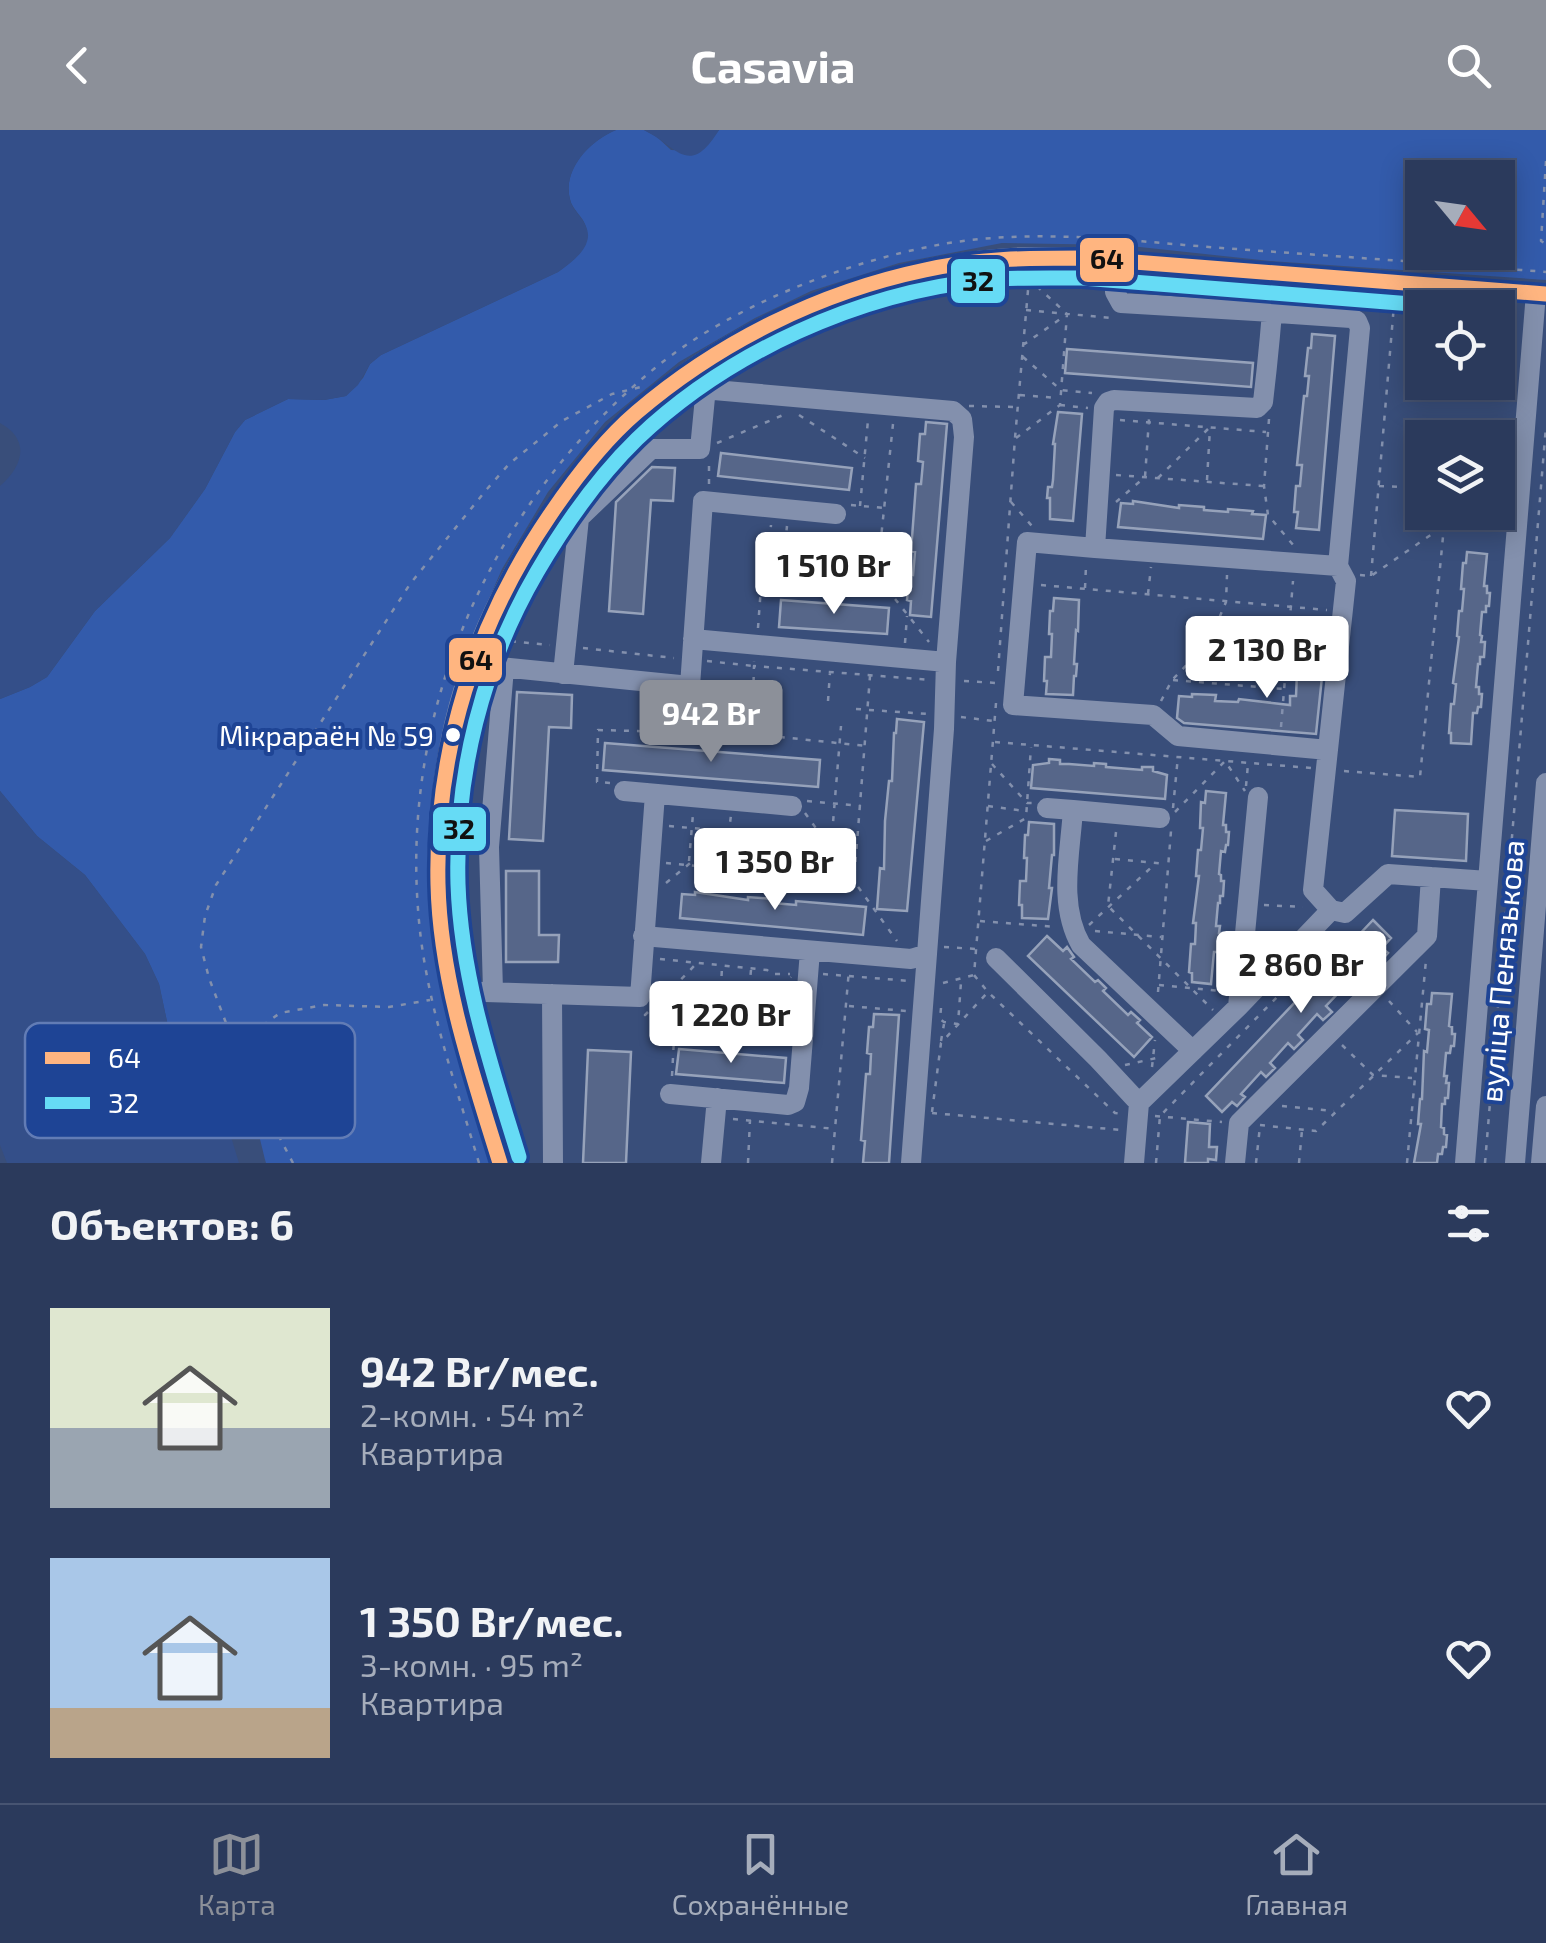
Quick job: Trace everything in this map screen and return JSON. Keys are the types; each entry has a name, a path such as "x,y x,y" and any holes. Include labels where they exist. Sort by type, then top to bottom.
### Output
{"street":[{"path":"500,1163 452,990 441,931 438,848 448,752 470,664 512,574 579,474 636,412 679,379 764,327 822,301 889,279 945,267 1029,257 1274,293 1405,299"},
{"path":"1117,271 1115,292 1122,303 1274,293 1357,321 1360,328 1342,573 1313,890 1332,910 1345,913 1388,874 1488,881"},
{"path":"1096,548 1104,408 1108,402 1114,400 1149,412 1211,417 1257,408 1263,402 1274,293"},
{"path":"1465,1163 1541,293 1515,295"},
{"path":"679,379 710,389 954,411 962,418 964,437 944,716 922,953 924,982 911,1163"},
{"path":"563,674 579,518 651,450 700,449 710,389"},
{"path":"470,664 690,686 703,501 789,510 839,509"},
{"path":"1327,759 1178,746 1154,715 1013,705 1027,542 1293,561 1342,573"},
{"path":"693,649 757,644 946,671"},
{"path":"493,992 489,847 504,668"},
{"name":"вуліца Пенязькова","path":"1515,1163 1546,783"},
{"path":"624,791 799,810"},
{"path":"452,990 640,998 655,794"},
{"path":"1233,1021 1247,904 1251,794"},
{"path":"1033,807 1117,814 1166,824"},
{"path":"1073,810 1067,906 1071,928 1080,945 1193,1051"},
{"path":"1235,1163 1260,1103 1427,936 1431,877"},
{"path":"1134,1163 1137,1110 1193,1051 1233,1021 1332,910"},
{"path":"643,936 850,954 922,953"},
{"path":"670,1094 715,1108 794,1102 799,1088 810,951"},
{"path":"987,954 1098,1060 1137,1110"},
{"path":"552,994 552,1163"},
{"name":"вуліца Пенязькова","path":"1541,1163 1546,1106"},
{"path":"711,1163 715,1108"}],"path":[{"path":"1546,161 1541,241 1546,244"},
{"path":"479,1163 439,1035 418,909 416,840 425,760 442,684 486,574 517,521 578,444 633,389 657,367 712,330 761,303 816,280 943,244 1074,235 1405,261"},
{"path":"1504,270 1546,272"},
{"path":"710,389 715,381 764,351 809,329 879,304 943,288 990,282 1117,271 1274,293 1405,302"},
{"path":"1030,279 1067,314"},
{"path":"480,639 693,649 754,666 870,676 946,671 997,683 1014,438 1030,279"},
{"path":"1371,576 1394,303"},
{"path":"1023,346 1067,314"},
{"path":"1014,438 1060,405 1067,314"},
{"path":"226,1023 201,948 205,916 216,886 410,584 509,464 562,421 612,394 648,386"},
{"path":"1018,394 1060,399"},
{"path":"954,411 973,404 1017,407"},
{"path":"895,406 877,576 928,640"},
{"path":"710,446 792,411 865,458"},
{"path":"1098,516 1145,477 1149,412"},
{"path":"1104,418 1149,412 1211,417 1268,432"},
{"path":"1269,415 1264,486 1268,515 1293,544 1292,608 1278,755"},
{"path":"1158,478 1211,417"},
{"path":"1207,482 1211,417"},
{"path":"860,506 869,418"},
{"path":"1485,1163 1546,426"},
{"path":"709,464 710,488"},
{"path":"1099,473 1264,486"},
{"path":"1380,486 1405,487"},
{"path":"1011,502 1040,535"},
{"path":"839,509 884,508"},
{"path":"768,551 784,553 789,510"},
{"path":"752,734 762,573 767,568 771,524"},
{"path":"1342,573 1371,576 1438,530"},
{"path":"993,742 1178,746 1226,761 1278,755 1327,759 1420,777 1444,530"},
{"path":"786,536 880,544"},
{"path":"1148,596 1152,552"},
{"path":"1154,715 1172,680 1209,642 1226,602 1228,557"},
{"path":"767,568 877,576"},
{"path":"1024,584 1336,611"},
{"path":"905,650 908,614"},
{"path":"828,701 830,672"},
{"path":"854,880 870,676"},
{"path":"1172,680 1284,689"},
{"path":"442,684 447,688"},
{"path":"809,973 942,983 974,975 987,954 985,841 996,702"},
{"path":"856,709 994,721"},
{"path":"831,849 841,726"},
{"path":"598,730 752,734 866,746"},
{"path":"985,841 1026,818 1033,807 1032,745"},
{"path":"1178,746 1172,815 1226,761"},
{"path":"425,760 431,758"},
{"path":"1226,761 1251,794"},
{"path":"992,762 1033,807"},
{"path":"689,864 694,798"},
{"path":"646,900 729,831 732,801"},
{"path":"988,806 1033,807"},
{"path":"799,810 854,880 922,953 987,954"},
{"path":"1108,906 1117,814"},
{"path":"1137,1110 1154,1059 1168,864 1166,824"},
{"path":"652,825 857,843"},
{"path":"1114,859 1168,864"},
{"path":"649,862 854,880"},
{"path":"1084,930 1156,863"},
{"path":"1247,904 1302,908"},
{"path":"1108,906 1160,959 1233,1021"},
{"path":"1156,1163 1160,1116 1233,1021 1344,929"},
{"path":"1407,1163 1427,936"},
{"path":"721,989 724,943"},
{"path":"832,1163 850,954"},
{"path":"648,958 786,975 796,972 746,1023"},
{"path":"696,963 645,1015 804,1030"},
{"path":"746,1023 751,969"},
{"path":"974,975 1115,1113 1137,1110 1160,1116"},
{"path":"958,1024 961,980"},
{"path":"1376,987 1418,1033"},
{"path":"941,1043 988,992"},
{"path":"266,1023 280,1013 324,1005 390,1007 432,1000"},
{"path":"941,1001 940,1018 958,1024"},
{"path":"846,1006 922,1012"},
{"path":"670,1094 676,1018"},
{"path":"944,1022 932,1113 1137,1110 1160,1116 1316,1130 1418,1033"},
{"path":"482,1028 523,1163"},
{"path":"1330,1033 1372,1076 1414,1078"},
{"path":"1114,1067 1166,1056"},
{"path":"1260,1103 1335,1111"},
{"path":"715,1108 750,1121 836,1129"},
{"path":"748,1163 750,1121"},
{"path":"1250,1124 1256,1163"},
{"path":"1298,1163 1302,1129"},
{"path":"280,1138 293,1163"}],"shaded area":[{"path":"0,130 616,130 587,150 573,169 571,203 588,232 587,243 577,257 558,272 381,355 346,396 288,399 245,420 205,489 170,538 95,611 47,677 0,699 0,486 18,462 20,445 0,423"},
{"path":"616,130 644,130 671,150 701,151 719,130 1546,130 1546,280 1270,261 1121,245 1002,243 899,263 811,291 679,362 605,422 548,492 502,569 466,652 438,751 433,847 493,1163 266,1163 260,1138 355,1138 355,1023 167,1023 159,984 145,954 85,875 37,836 0,791 0,699 47,677 95,611 170,538 205,489 245,420 288,399 346,396 381,355 558,272 575,258 587,235 585,223 573,207 569,188 570,177 581,157"},
{"path":"644,130 719,130 709,145 691,156"},
{"path":"0,791 37,836 85,875 145,954 159,984 167,1023 25,1023 25,1138 231,1138 239,1163 7,1163 0,1145"}],"building":[{"path":"1312,334 1335,336 1319,530 1296,528 1298,512 1294,512 1296,486 1300,486 1302,465 1297,465"},
{"path":"1067,349 1253,363 1251,387 1065,373"},
{"path":"1058,412 1082,414 1073,521 1050,519 1047,498 1053,480"},
{"path":"926,422 947,424 931,617 910,615 911,601 907,600 915,552 911,551 916,484 921,484 923,462 918,461 920,434 925,434"},
{"path":"721,453 852,468 849,490 718,476"},
{"path":"652,467 675,468 673,501 651,500 643,614 609,611 616,502"},
{"path":"1133,501 1179,508 1253,511 1252,514 1266,515 1263,539 1118,527 1121,503"},
{"path":"1467,552 1487,554 1484,586 1490,593 1489,606 1482,612 1480,635 1481,642 1485,642 1484,657 1480,657 1478,664 1476,687 1482,694 1481,707 1473,713 1471,744 1451,743 1449,733"},
{"path":"1054,598 1079,600 1073,695 1046,694 1045,657 1051,657 1050,611"},
{"path":"781,600 889,608 887,634 779,627"},
{"path":"1299,637 1324,639 1316,734 1184,723 1177,718 1179,696 1192,694 1216,695 1215,701 1239,699 1290,705 1290,696 1296,696 1297,673 1293,673"},
{"path":"517,692 572,695 571,728 549,727 543,841 509,839"},
{"path":"897,719 924,722 907,911 877,909"},
{"path":"605,743 820,760 818,787 603,770"},
{"path":"1049,759 1060,760 1060,764 1094,763 1142,770 1153,767 1153,771 1167,775 1165,799 1031,788 1033,765 1049,763"},
{"path":"1206,791 1226,793 1223,825 1229,832 1228,845 1225,852 1221,851 1219,874 1224,881 1216,926 1223,933 1222,946 1214,952 1211,984 1192,982 1189,972 1191,944 1195,944 1196,876 1203,828 1201,802 1205,803"},
{"path":"1395,810 1468,814 1466,861 1392,856"},
{"path":"1029,822 1054,824 1048,919 1022,918 1019,905 1020,881 1026,881 1025,835"},
{"path":"506,871 539,871 539,935 559,935 558,962 506,962"},
{"path":"695,892 748,900 773,899 773,903 866,907 863,935 680,918 682,894"},
{"path":"1373,920 1391,938 1382,948 1388,953 1380,962 1373,956 1354,976 1360,981 1352,991 1346,985 1326,1006 1332,1012 1323,1020 1317,1014 1298,1035 1303,1040 1294,1049 1288,1043 1270,1063 1275,1068 1266,1077 1261,1072 1241,1094 1245,1097 1237,1106 1232,1102 1222,1112 1206,1096"},
{"path":"1047,936 1063,951 1067,947 1074,957 1071,959 1095,982 1098,980 1106,988 1103,991 1128,1015 1131,1012 1140,1020 1137,1023 1152,1037 1134,1057 1028,956"},
{"path":"1432,993 1452,994 1449,1026 1455,1034 1454,1046 1446,1053 1444,1076 1449,1083 1448,1098 1442,1104 1441,1127 1447,1135 1446,1147 1438,1154 1437,1163 1414,1163 1429,1030 1425,1029 1427,1004 1431,1004"},
{"path":"874,1014 899,1015 889,1163 863,1163 865,1141 861,1140 871,1054 867,1053"},
{"path":"679,1049 786,1058 784,1083 676,1074"},
{"path":"588,1050 631,1052 626,1163 583,1163"},
{"path":"1188,1122 1210,1124 1209,1147 1217,1147 1216,1160 1185,1163"}],"transit line":[{"name":"64","path":"500,1163 459,1025 440,920 439,834 452,738 481,645 524,557 580,474 637,412 736,342 809,306 886,280 965,263 1083,258 1546,294"},
{"name":"32","path":"519,1157 480,1023 460,919 458,843 467,762 487,683 518,608 570,519 637,439 712,379 754,354 843,313 937,287 996,279 1082,278 1405,304"}],"place":[{"name":"Мікрараён № 59","path":"453,735"}]}
